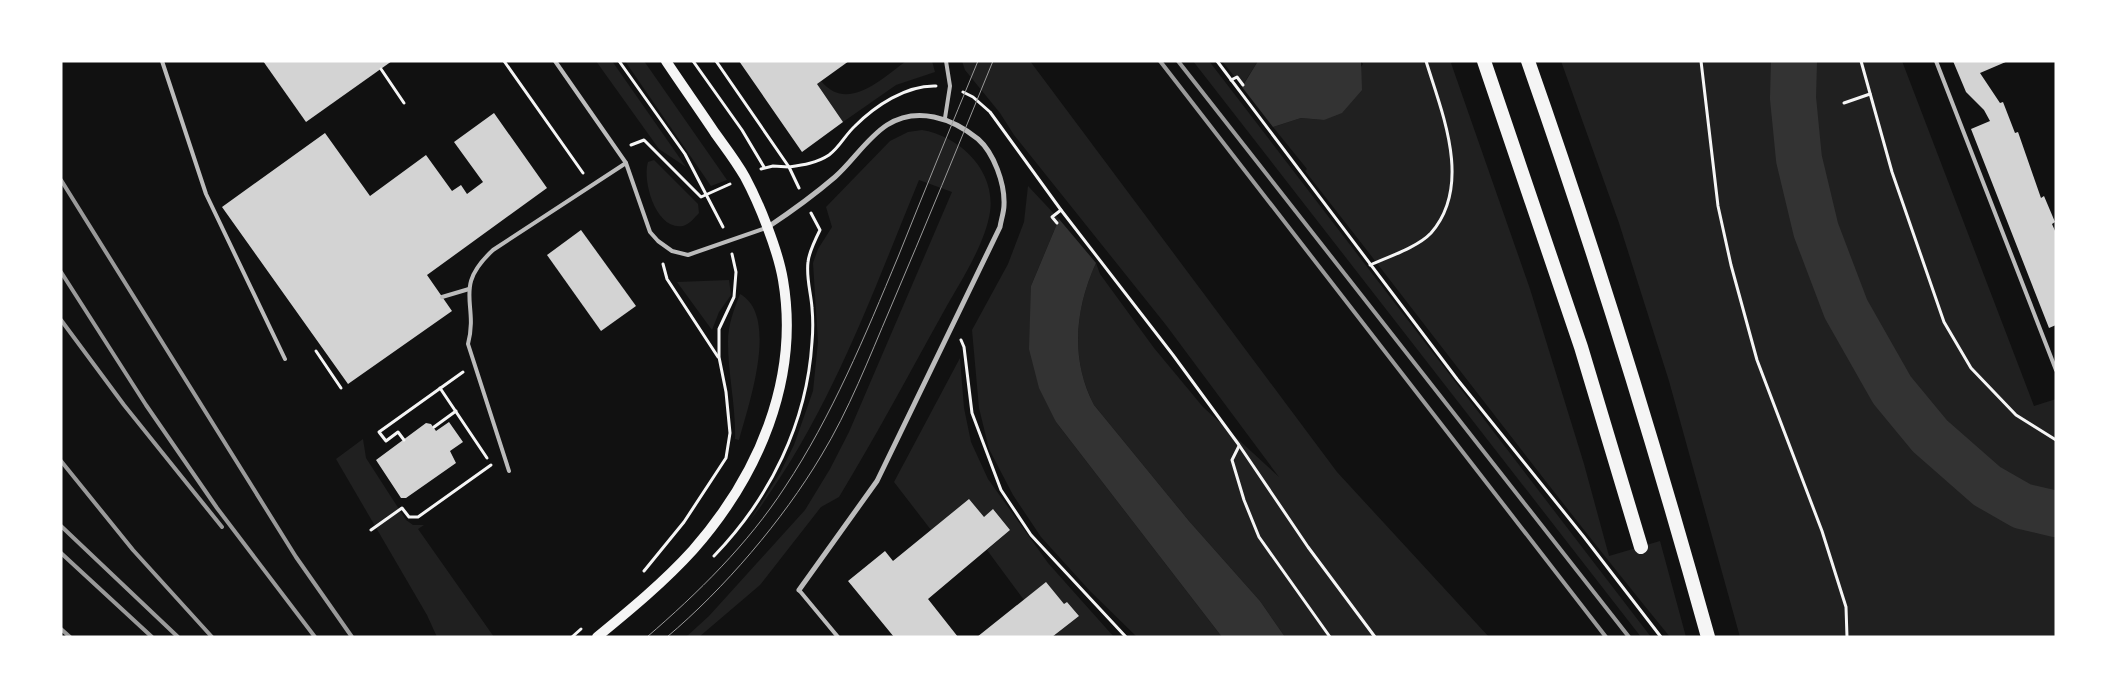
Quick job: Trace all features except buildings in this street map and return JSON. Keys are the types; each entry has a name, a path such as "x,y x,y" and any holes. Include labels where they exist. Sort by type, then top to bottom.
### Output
{"highway":[{"path":"1484,61 1581,347 1641,547"},
{"path":"1528,61 1576,199 1655,450 1708,637"}],"main road":[{"path":"597,637 645,596 692,551 734,496 758,455 779,391 787,338 783,280 766,228 745,177 666,61"}],"street":[{"path":"766,228 806,202 837,175 886,126 903,117 945,118 970,133 984,144 1002,184 1004,205 1000,227 877,481 799,590"}],"lane":[{"path":"162,61 206,194 284,359"},
{"path":"555,61 626,163 650,232 658,241 672,251 688,255 766,228"},
{"path":"945,118 950,86 946,61"},
{"path":"1936,61 2056,370"},
{"path":"509,471 468,344 470,334 469,289 472,276 479,263 493,250 626,163"},
{"path":"442,297 469,289"},
{"path":"799,590 838,637"}],"path":[{"path":"504,61 592,186"},
{"path":"619,61 685,154 708,195 729,240 736,272 734,297 719,329 719,357 726,392 730,433 726,458 684,522 640,576"},
{"path":"693,61 742,130 764,167 789,167"},
{"path":"716,61 789,167 806,202"},
{"path":"1217,61 1457,379 1584,537 1660,637"},
{"path":"1370,265 1402,252 1431,233 1448,204 1451,173 1450,140 1426,61"},
{"path":"1701,61 1718,206 1731,265 1757,360 1822,531 1846,607 1847,637"},
{"path":"1861,61 1892,172 1944,322 1971,368 2016,415 2056,440"},
{"path":"381,70 404,103"},
{"path":"1231,80 1235,76 1243,85"},
{"path":"1844,103 1870,94"},
{"path":"618,150 644,140 702,197 708,195"},
{"path":"1016,150 1173,355 1239,445 1308,547 1375,637"},
{"path":"1057,223 1052,218 1061,210"},
{"path":"658,241 667,279 719,357"},
{"path":"954,324 964,347 972,413 1001,490 1031,535 1126,637"},
{"path":"316,350 341,388"},
{"path":"404,440 398,432 386,441 379,432 475,363"},
{"path":"371,530 402,508 409,517 418,517 492,464 440,388"},
{"path":"434,427 456,412"},
{"path":"1239,445 1232,460 1244,500 1259,537 1330,637"},
{"path":"572,637 584,626"}],"shaded area":[{"path":"596,61 612,61 686,167 659,149"},
{"path":"625,61 644,61 727,180 711,186"},
{"path":"906,61 932,61 935,72 896,85 843,122 817,84 821,81 831,90 842,94 853,93 875,84"},
{"path":"962,61 1030,61 1337,472 1489,637 1285,637 1260,601 1189,521 1094,405 1086,388 1081,370 1078,334 1083,298 1096,263 1100,274 1154,348 1203,407 1279,477 1166,325 1014,135 1000,113 965,70"},
{"path":"1193,61 1209,61 1651,637 1641,637"},
{"path":"1222,61 1258,61 1242,86"},
{"path":"1258,61 1361,61 1362,90 1342,113 1324,120 1301,118 1273,127 1242,87"},
{"path":"1361,61 1454,61 1451,63 1530,289 1584,464 1609,556 1660,541 1686,637 1670,637 1623,579 1305,171 1307,169 1273,127 1301,118 1324,120 1363,64"},
{"path":"1561,61 1902,61 2034,406 2056,399 2056,637 1740,637 1669,381 1619,223"},
{"path":"922,130 936,134 962,148 981,170 987,183 990,197 990,212 977,250 839,497 821,507 760,585 699,637 686,637 709,616 805,510 830,469 849,432 952,192 919,180 865,313 825,400 777,483 749,522 780,473 794,445 813,391 818,342 813,263 818,249 832,227 826,207 890,141 908,132"},
{"path":"654,160 698,204 699,213 692,221 683,226 673,225 665,221 653,203 647,181 647,170 648,162"},
{"path":"1028,186 1059,219 1031,286 1056,422 1222,637 1137,637 1090,591 1041,537 1013,495 989,449 979,408 972,330 1008,264 1024,222"},
{"path":"1059,219 1096,263 1083,298 1078,334 1081,370 1086,388 1094,405 1189,521 1260,601 1285,637 1222,637 1056,422 1039,388 1029,349 1031,286"},
{"path":"729,280 731,295 719,312 712,330 677,282"},
{"path":"740,294 752,305 758,321 760,341 754,385 739,440 735,439 728,336 730,323"},
{"path":"960,358 964,408 971,442 988,479 1048,563 1114,637 1058,637 1056,634 1079,616 1067,602 1064,604 1024,600 987,550 1010,530 994,510 984,517 931,530 894,482"},
{"path":"363,439 366,458 406,520 413,525 424,525 418,529 494,637 437,637 427,615 336,459"}],"waterway":[{"path":"1794,61 1793,98 1799,159 1816,230 1846,309 1892,390 1930,436 1987,486 2022,506 2056,514"}],"tram line":[{"path":"647,637 685,603 739,548 771,508 802,460 833,404 860,346 978,61"},
{"path":"667,637 731,576 771,529 821,456 850,402 993,61"}],"railway":[{"path":"1160,61 1606,637"},
{"path":"1178,61 1629,637"},
{"path":"61,180 296,557 352,637"},
{"path":"61,272 146,405 217,508 315,637"},
{"path":"61,320 124,405 222,527"},
{"path":"61,461 133,550 212,637"},
{"path":"61,526 178,637"},
{"path":"61,553 152,637"},
{"path":"61,629 70,637"}]}
